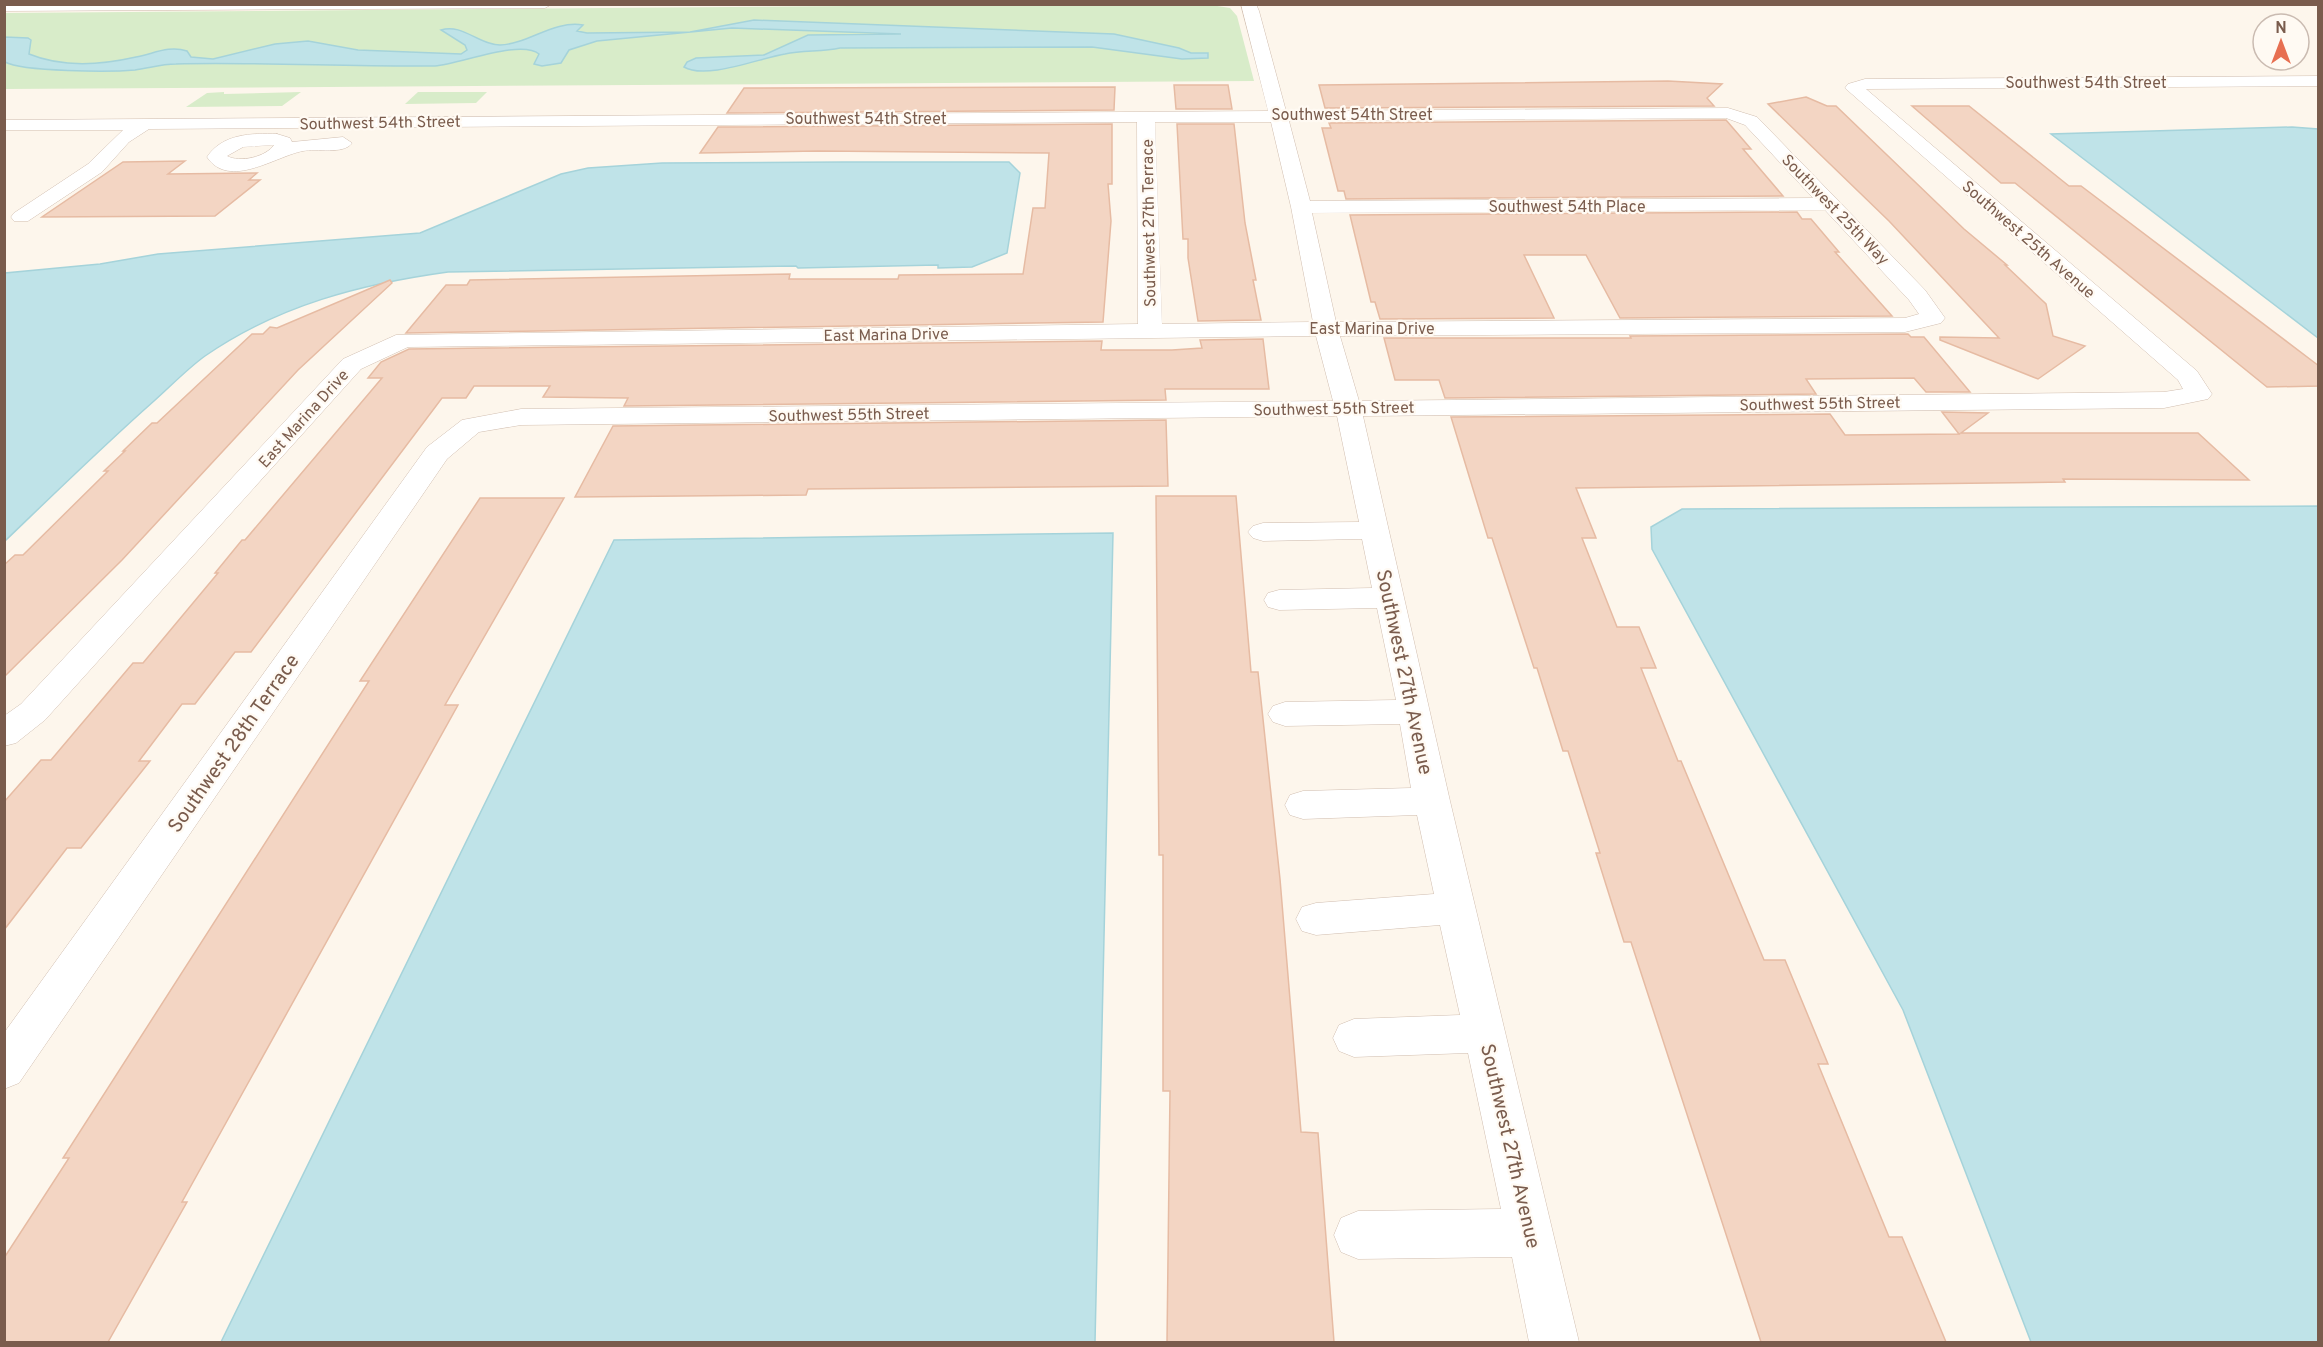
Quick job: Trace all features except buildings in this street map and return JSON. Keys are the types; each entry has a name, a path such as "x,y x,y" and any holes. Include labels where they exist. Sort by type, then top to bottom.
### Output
{"street":[{"path":"4,7 544,4"},
{"name":"Southwest 27th Avenue","path":"1248,4 1252,11 1301,207 1326,329 1348,408 1415,712 1432,801 1554,1342"},
{"name":"Southwest 54th Street","path":"1854,88 1865,84 2319,81"},
{"name":"Southwest 25th Avenue","path":"1854,88 2188,376 2199,394"},
{"path":"21,217 95,168 138,118 303,111 564,109 553,120"},
{"path":"268,140 303,111"},
{"name":"Southwest 54th Street","path":"4,125 138,118 288,123 1728,113"},
{"name":"Southwest 25th Way","path":"1728,113 1751,121 1833,204 1917,295 1933,318"},
{"name":"Southwest 27th Terrace","path":"1146,116 1150,331"},
{"path":"690,139 704,119"},
{"path":"197,145 232,145 268,140 284,142 284,149"},
{"path":"232,145 217,153 218,161 234,164 252,162 270,158 284,149 307,144 361,143"},
{"path":"86,146 151,145"},
{"name":"Southwest 54th Place","path":"1301,207 1833,204"},
{"name":"East Marina Drive","path":"4,734 33,712 352,364 404,340 1905,325 1933,318"},
{"name":"Southwest 55th Street","path":"471,426 521,417 2164,400 2199,394"},
{"name":"Southwest 28th Terrace","path":"4,1069 437,453 471,426"},
{"path":"1263,532 1375,530"},
{"path":"1279,600 1390,598"},
{"path":"1286,714 1415,712"},
{"path":"1303,805 1432,801"},
{"path":"1316,919 1456,908"},
{"path":"1354,1038 1485,1033"},
{"path":"1358,1235 1531,1233"}],"green space":[{"path":"1211,5 1230,8 1237,16 1254,81 5,89 4,13"},
{"path":"224,92 224,94 301,92 282,106 186,107 207,93"},
{"path":"418,92 487,92 476,103 405,104"}],"water":[{"path":"754,20 1114,34 1179,48 1191,53 1208,53 1208,58 1182,59 1092,47 840,48 774,56 719,70 694,70 684,67 687,62 696,58 764,55 808,35 901,34 732,28 597,41 569,50 561,63 542,66 534,64 539,54 519,49 435,66 176,64 135,70 88,71 30,68 5,62 5,37 31,40 29,54 55,62 82,64 123,60 174,49 187,51 191,57 213,59 275,44 308,41 358,50 461,54 467,50 465,45 441,30 456,29 485,42 500,45 521,41 551,29 572,24 583,25 577,31 587,33 690,32"},
{"path":"2292,127 2318,129 2318,338 2051,134"},
{"path":"1009,162 1020,173 1007,253 972,267 938,268 938,265 798,268 796,266 448,272 352,290 291,310 262,323 205,356 116,435 5,541 5,273 100,264 158,254 420,233 561,174 588,168 662,163"},
{"path":"2318,506 2318,1342 2031,1342 1903,1010 1652,549 1651,527 1682,509"},
{"path":"1113,533 1095,1342 221,1342 614,540"}]}
